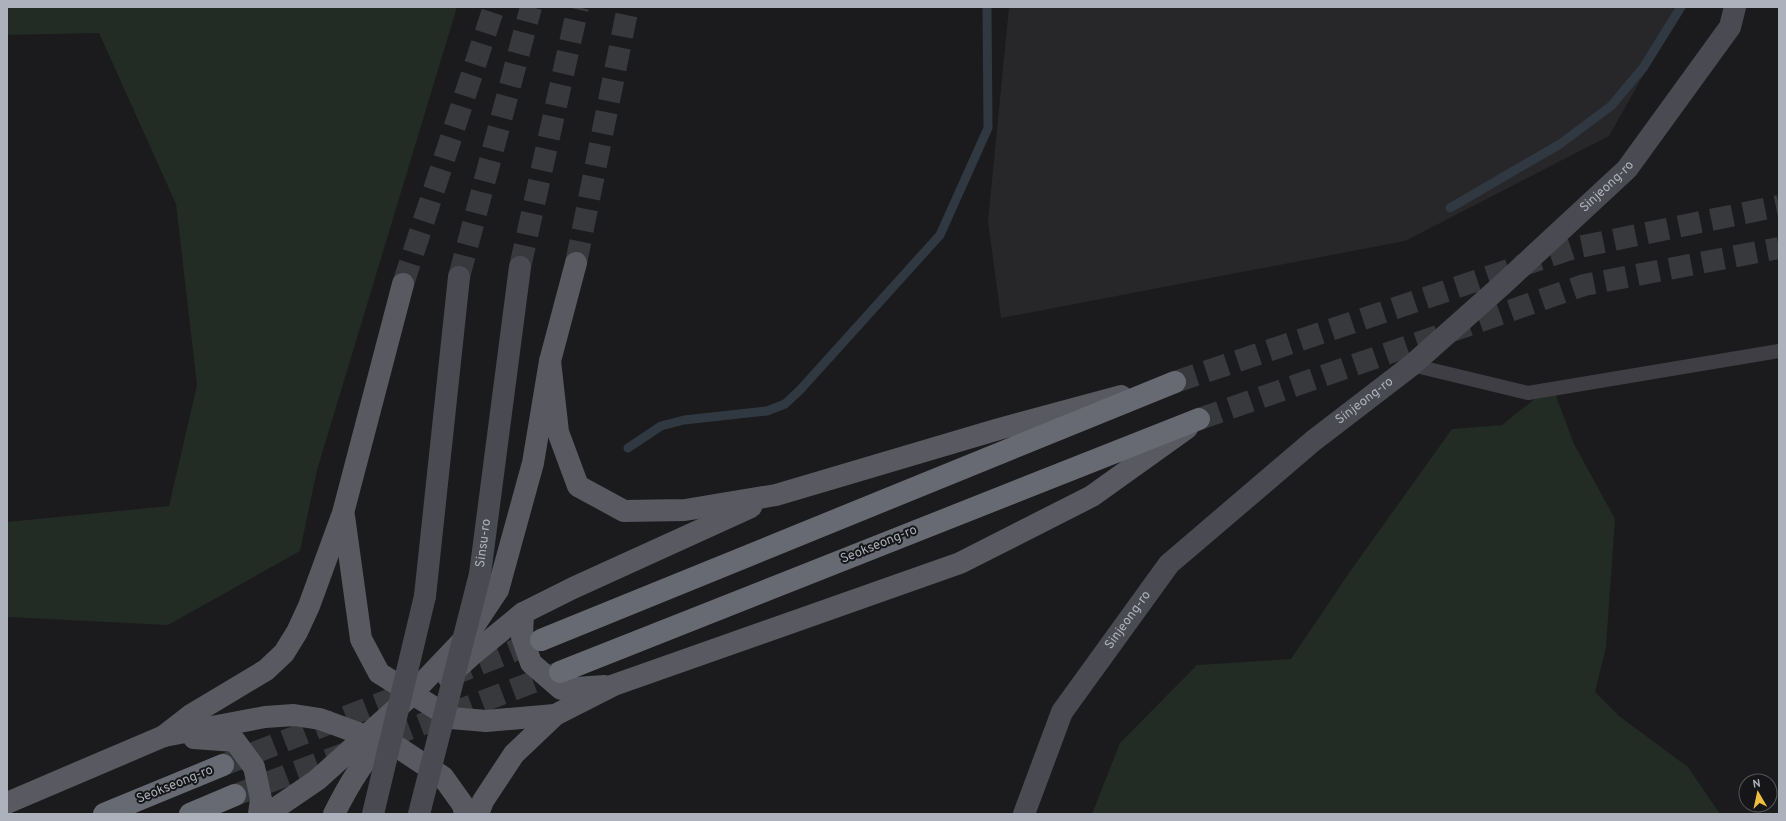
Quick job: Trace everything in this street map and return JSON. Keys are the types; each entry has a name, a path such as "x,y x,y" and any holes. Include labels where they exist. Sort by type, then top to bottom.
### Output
{"highway":[{"path":"541,640 1175,382"},
{"name":"Seokseong-ro","path":"560,672 1199,419"},
{"name":"Seokseong-ro","path":"104,814 223,765"},
{"path":"190,814 235,795"}],"main road":[{"name":"Sinjeong-ro","path":"1024,814 1062,712 1169,564 1313,441 1412,365 1502,285 1627,169 1730,27 1735,7"},
{"path":"267,814 374,739 418,696 468,635 498,590 533,463 550,361 576,263"},
{"name":"Sinsu-ro","path":"419,814 480,574 520,267"},
{"path":"373,814 425,596 459,277"},
{"path":"164,736 191,715 266,670 284,653 309,606 343,513 403,284"},
{"path":"550,361 558,432 578,486 624,511 685,510 776,495 999,429 1175,382"},
{"path":"478,814 483,801 514,754 555,715 614,685 960,563 1092,496 1199,419"},
{"path":"418,696 524,613 574,588 776,495"},
{"path":"343,513 361,639 379,673 451,718 486,721 555,715"},
{"path":"524,613 522,637 531,663 561,689 614,685"},
{"path":"7,803 164,736 265,717 294,715 320,719 399,748 443,777 463,805 465,814"},
{"path":"164,736 235,741 254,767 261,799 259,814"},
{"path":"334,814 348,786 373,750 374,739"}],"lane":[{"path":"1412,365 1528,393 1779,350"}],"shaded area":[{"path":"7,7 457,7 317,470 300,551 168,625 7,617 7,522 169,506 197,385 176,204 99,33 7,35"},
{"path":"1009,7 1682,7 1609,136 1405,241 1001,318 988,221"},
{"path":"1552,385 1574,444 1615,519 1606,647 1595,692 1619,716 1688,767 1720,814 1092,814 1120,743 1197,665 1291,659 1349,573 1452,429 1502,425"}],"waterway":[{"path":"628,448 661,426 684,420 767,411 785,404 800,390 940,235 988,128 987,7"},
{"path":"1450,208 1560,144 1611,106 1643,68 1681,7"}],"tunnel":[{"path":"403,284 494,7"},
{"path":"459,277 531,7"},
{"path":"520,267 578,7"},
{"path":"576,263 628,7"},
{"path":"1175,382 1574,248 1779,206"},
{"path":"1199,419 1584,285 1779,248"},
{"path":"449,676 541,640"},
{"path":"235,795 560,672"},
{"path":"223,765 417,689"}]}
